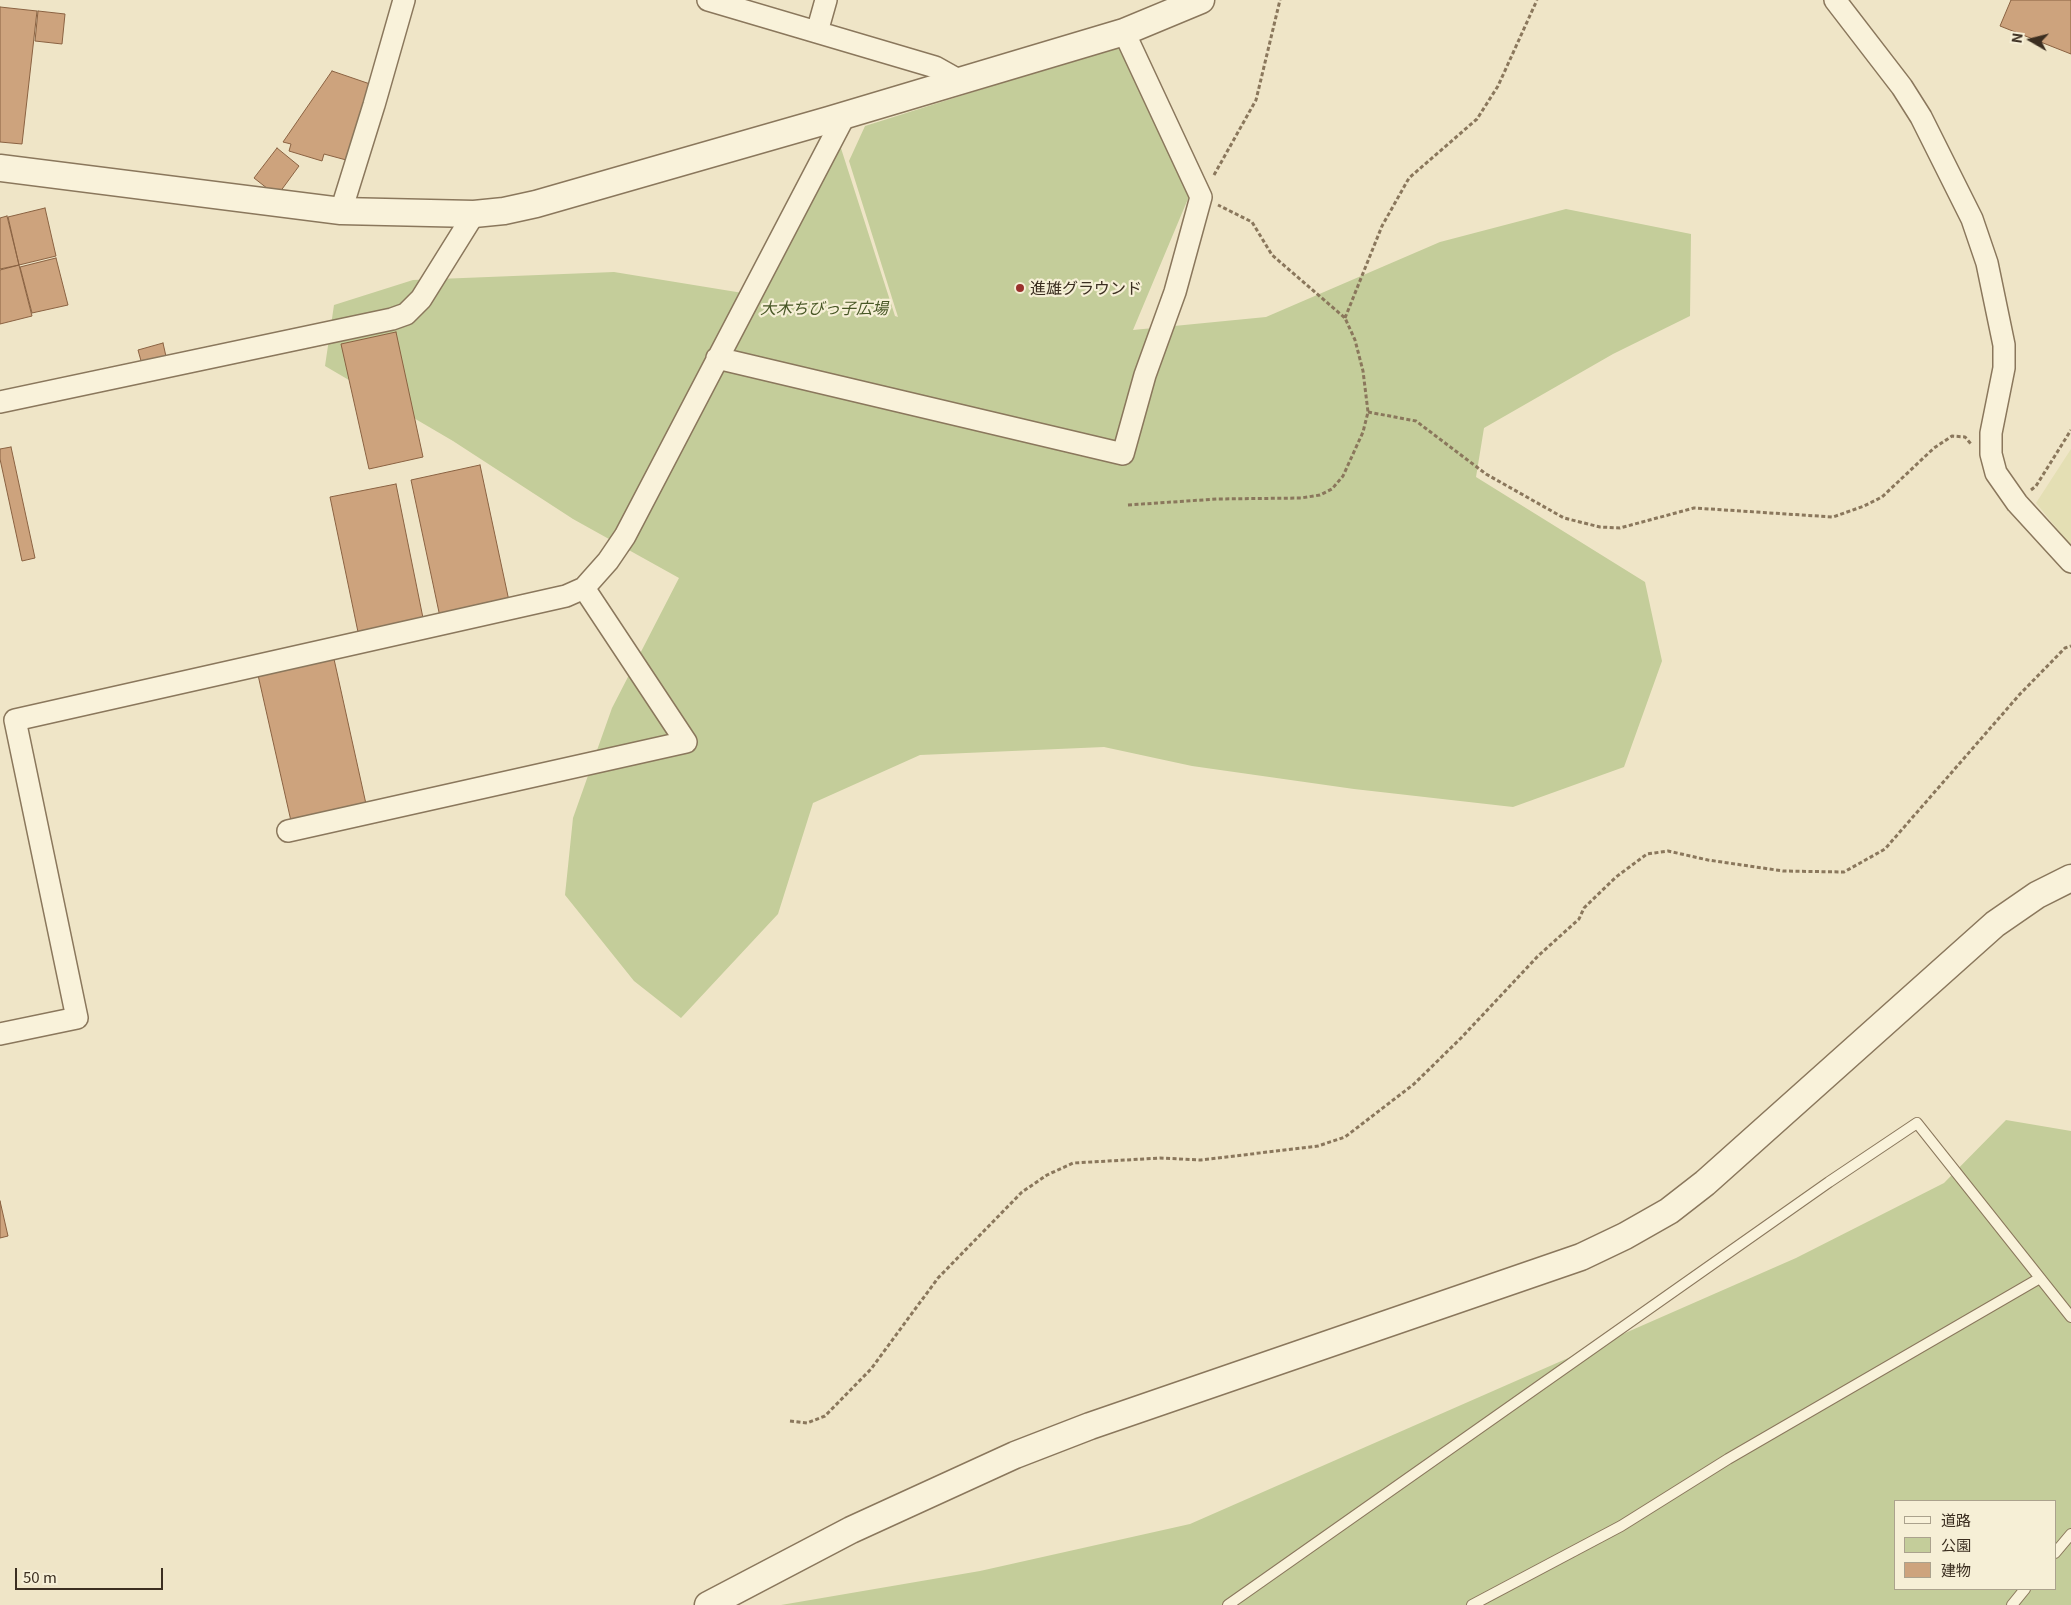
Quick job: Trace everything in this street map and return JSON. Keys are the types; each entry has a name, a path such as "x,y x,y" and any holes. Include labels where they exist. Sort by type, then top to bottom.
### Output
{"street":[{"path":"341,211 404,0"},
{"path":"708,0 935,67 960,81"},
{"path":"817,32 826,0"},
{"path":"0,168 341,211 474,214 504,211 536,204 845,115 1124,32 1201,0"},
{"path":"1835,0 1902,87 1921,117 1972,219 1987,262 2004,346 2004,368 1990,433 1990,454 1996,473 2017,503 2071,562"},
{"path":"717,358 1123,454 1145,375 1175,292 1201,197 1124,32"},
{"path":"0,1034 77,1018 7,721 566,596 584,588 608,561 625,536 845,115"},
{"path":"0,402 392,319 406,314 421,299 474,214"},
{"path":"288,831 686,742 584,588"},
{"path":"708,1605 851,1530 1015,1455 1090,1426 1581,1257 1625,1236 1669,1210 1706,1183 1996,924 2037,895 2071,878"}],"lane":[{"path":"1228,1605 1821,1188 1917,1123 2071,1317"},
{"path":"1472,1605 1621,1526 1728,1459 2040,1278"},
{"path":"2056,1553 2071,1534"},
{"path":"2012,1605 2024,1590"}],"path":[{"path":"1128,505 1217,499 1300,498 1320,495 1332,489 1343,476 1363,432 1368,412 1363,371 1355,340 1345,318 1272,255 1252,222 1201,197 1256,100 1280,0"},
{"path":"1345,318 1382,226 1409,178 1477,119 1498,86 1537,0"},
{"path":"1368,412 1416,421 1495,479 1564,518 1600,527 1620,528 1694,508 1832,517 1882,498 1934,448 1952,436 1965,437 1977,451"},
{"path":"2017,503 2036,486 2071,430"},
{"path":"790,1421 807,1423 825,1416 871,1369 938,1278 1022,1192 1073,1162 1160,1158 1200,1160 1318,1146 1345,1137 1414,1084 1461,1038 1538,956 1579,918 1584,908 1616,877 1647,854 1668,851 1708,860 1783,871 1844,872 1885,849 2020,694 2065,648 2071,646"}],"shaded area":[{"path":"2071,449 2071,546 2036,503"}],"green space":[{"name":"大木ちびっ子広場","path":"1119,46 1190,194 1133,330 1266,317 1440,242 1566,209 1691,234 1690,316 1613,354 1484,428 1476,477 1645,582 1662,661 1624,767 1513,807 1354,789 1192,766 1104,747 920,755 813,803 778,914 681,1018 634,981 565,895 573,818 612,708 679,578 573,519 453,441 325,366 334,305 413,280 614,272 755,295 838,139 895,316 898,317 849,161 865,126"},
{"path":"2006,1120 2071,1131 2071,1605 781,1605 980,1571 1190,1524 1796,1258 1944,1183"}],"building":[{"path":"2011,0 2071,0 2071,54 2000,26"},
{"path":"0,7 37,11 22,144 0,142"},
{"path":"38,11 65,14 62,44 35,41"},
{"path":"332,71 373,85 350,161 324,154 322,161 289,151 291,144 283,142"},
{"path":"277,148 299,166 277,196 254,178"},
{"path":"45,208 56,256 19,265 8,217"},
{"path":"7,216 19,265 0,269 0,218"},
{"path":"56,258 68,305 32,313 20,267"},
{"path":"19,265 32,316 0,324 0,270"},
{"path":"396,332 423,457 369,469 341,344"},
{"path":"163,343 167,361 143,368 138,350"},
{"path":"11,447 35,558 22,561 0,459 0,449"},
{"path":"480,465 509,601 440,617 411,480"},
{"path":"396,484 423,618 358,632 330,497"},
{"path":"334,659 366,804 291,821 258,675"},
{"path":"0,1201 8,1236 0,1238"}],"place":[{"name":"進雄グラウンド","path":"1020,288"}]}
